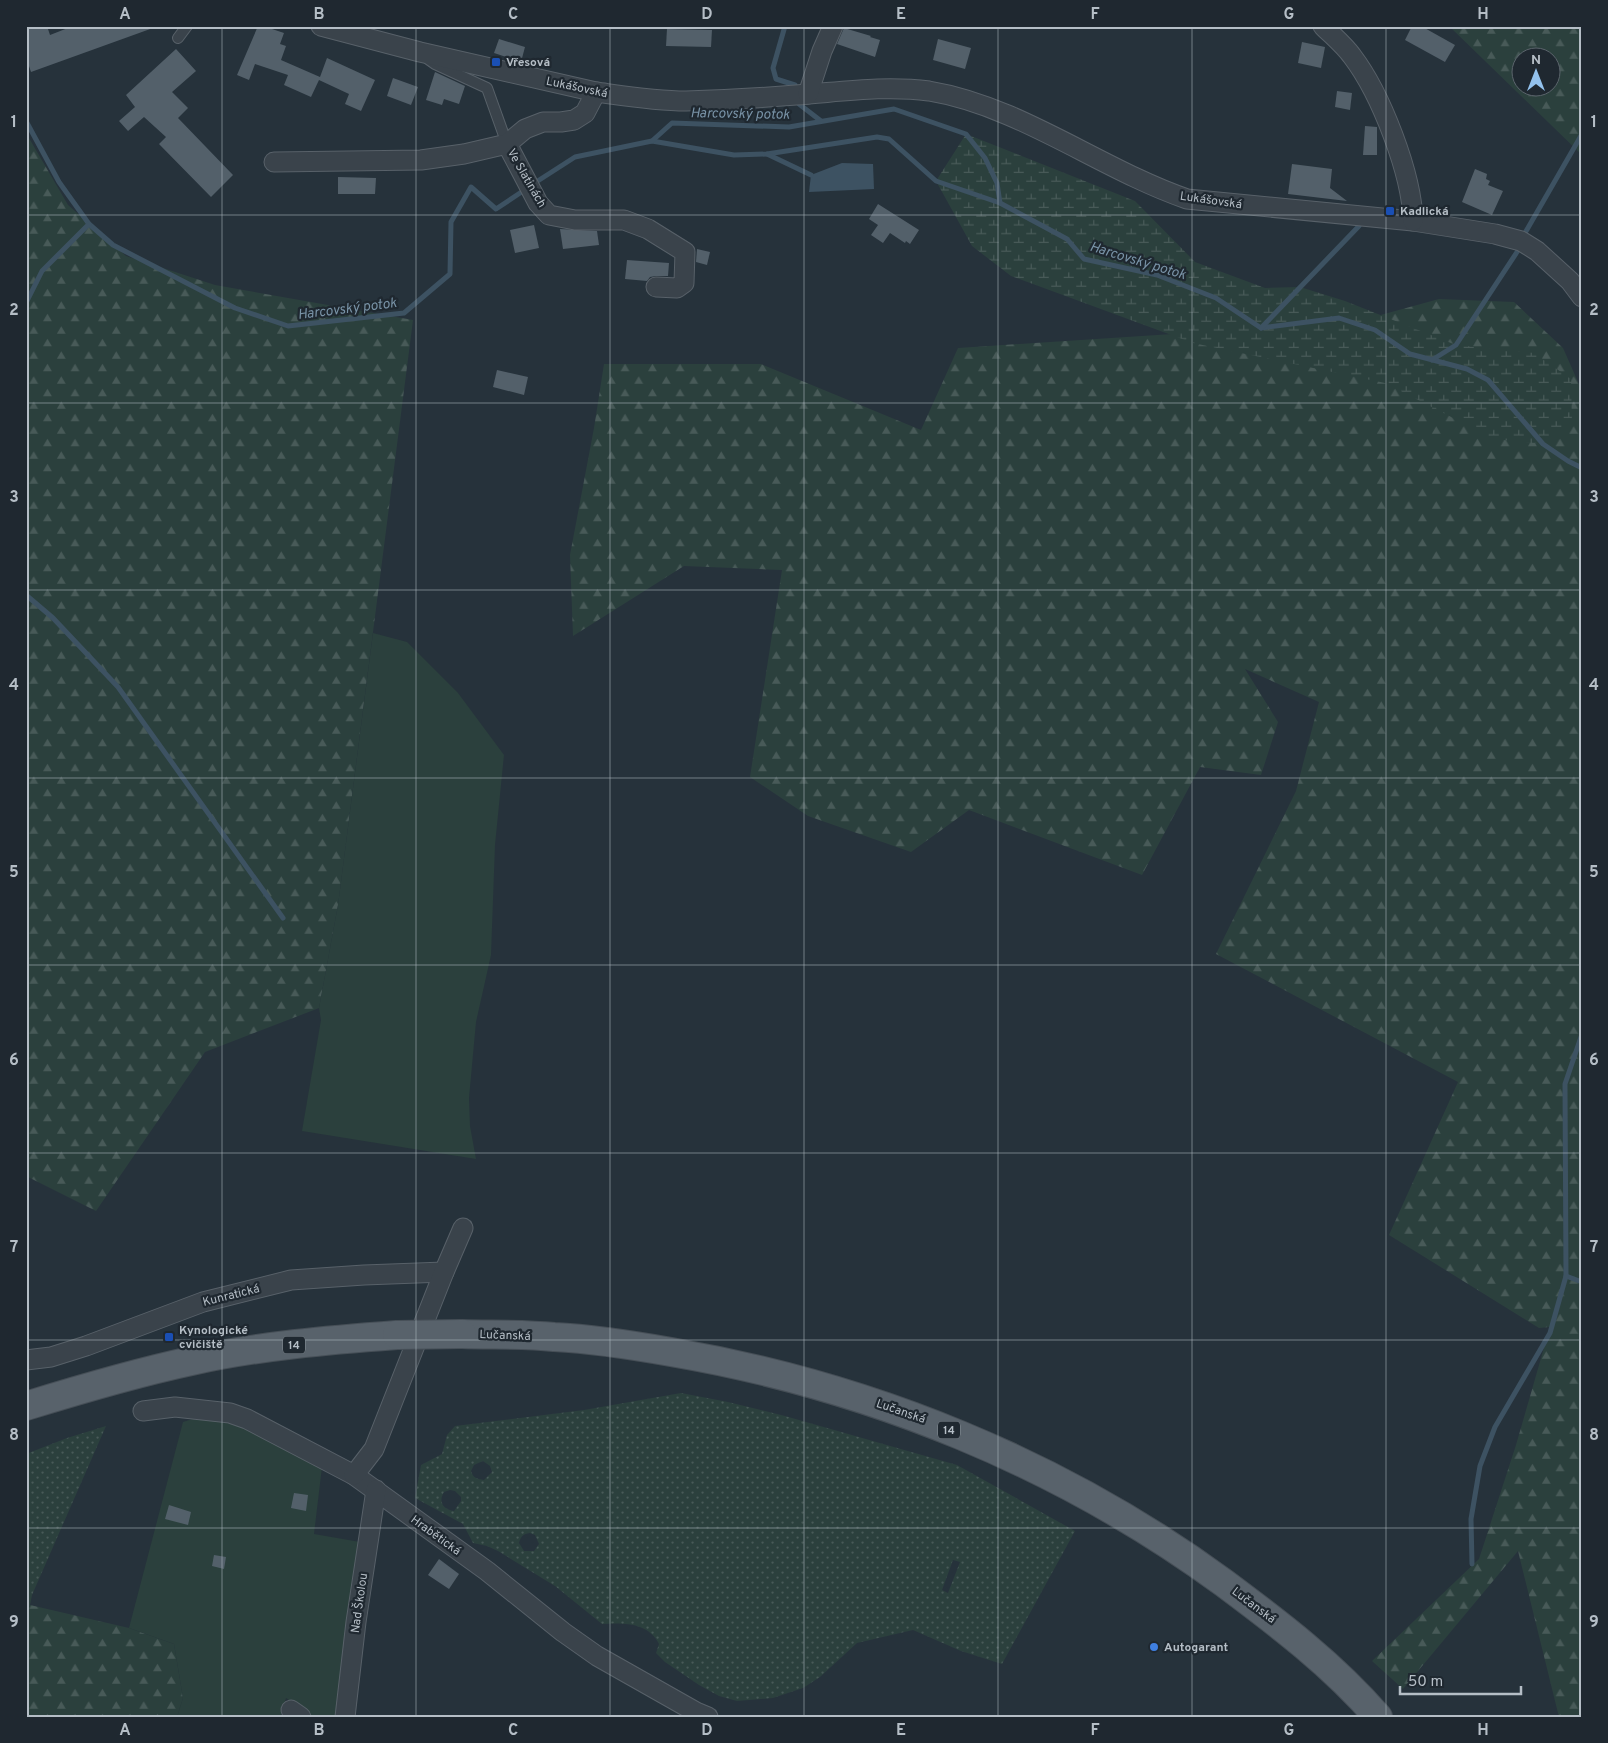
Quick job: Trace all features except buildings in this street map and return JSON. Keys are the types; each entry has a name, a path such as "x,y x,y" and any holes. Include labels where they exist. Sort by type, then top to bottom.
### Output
{"main road":[{"name":"Lučanská","path":"26,1406 111,1380 192,1361 272,1347 397,1335 462,1334 554,1337 637,1346 759,1369 825,1386 937,1424 1069,1485 1142,1527 1188,1557 1295,1636 1348,1684 1378,1717"}],"street":[{"name":"Lukášovská","path":"321,26 420,52 596,92 684,101 874,88 929,92 968,101 999,111 1157,188 1187,199 1413,221 1495,234 1521,242 1549,260 1570,281 1582,297"},
{"path":"808,94 832,26"},
{"path":"1323,26 1353,57 1382,110 1408,181 1413,221"},
{"name":"Ve Slatinách","path":"274,162 421,160 464,154 507,144 525,129 543,122 574,120 585,113 596,92"},
{"name":"Ve Slatinách","path":"507,144 538,203 549,215 575,220 624,220 648,229 686,252 684,283 677,288 656,287"},
{"path":"354,1475 374,1449 463,1228"},
{"name":"Kunratická","path":"26,1360 51,1357 86,1346 203,1302 290,1280 444,1272"},
{"name":"Hrabětická","path":"143,1411 175,1407 239,1416 354,1475 487,1571 563,1632 597,1656 708,1717"},
{"name":"Nad Školou","path":"345,1717 356,1622 376,1490"}],"lane":[{"path":"178,38 187,26"},
{"name":"Ve Slatinách","path":"420,52 435,64 487,88 507,144"}],"green space":[{"path":"1449,26 1582,26 1582,155 1523,98 1560,98 1560,48 1510,48 1510,85"},
{"path":"26,133 68,205 126,256 215,285 413,320 338,905 319,1008 205,1052 96,1211 26,1176"},
{"path":"966,134 1135,201 1195,262 1265,288 1300,287 1345,301 1456,345 1534,353 1571,379 1572,427 1543,444 1494,439 1385,383 1193,343 1011,276 972,246 936,181"},
{"path":"1439,299 1514,302 1563,348 1582,391 1582,1717 1559,1717 1518,1551 1403,1689 1372,1661 1479,1559 1516,1445 1550,1327 1539,1328 1389,1235 1458,1082 1216,954 1296,791 1319,702 1245,669 1278,722 1261,775 1200,767 1142,875 969,810 911,852 808,816 750,777 782,570 684,566 573,636 570,555 604,364 761,364 921,430 958,348 1355,322"},
{"path":"373,633 407,642 458,693 504,755 495,845 491,955 476,1022 469,1098 470,1126 476,1159 302,1131 321,1020 319,1008 338,905"},
{"path":"681,1393 785,1416 957,1465 1075,1531 1002,1664 961,1651 913,1630 857,1643 820,1677 803,1688 773,1698 737,1701 719,1696 665,1662 656,1653 659,1644 648,1631 634,1625 602,1624 555,1586 498,1551 473,1543 463,1524 415,1498 421,1465 442,1454 447,1435 455,1426 584,1410","holes":["483,1461 490,1466 492,1472 484,1480 477,1479 471,1471 474,1465","455,1491 461,1497 461,1501 454,1511 444,1507 441,1499 444,1492","528,1533 535,1535 539,1544 534,1551 524,1551 519,1543 523,1536","953,1560 960,1562 948,1593 942,1590"]},
{"path":"202,1416 242,1427 322,1467 314,1534 360,1542 338,1711 335,1717 313,1717 286,1698 280,1717 177,1717 183,1698 174,1644 129,1628 183,1422"},
{"path":"106,1426 32,1595 26,1613 26,1454 67,1438"},
{"path":"30,1605 129,1628 174,1644 183,1698 177,1717 26,1717 26,1613"}],"water":[{"path":"842,163 873,164 874,189 809,192 811,175"}],"waterway":[{"path":"785,26 773,68 776,79 795,85"},
{"path":"799,104 821,121"},
{"name":"Harcovský potok","path":"533,184 575,157 652,141 672,123 789,127 894,109 966,134 985,158 997,183 1000,203 1067,239 1084,259 1157,275 1216,298 1261,328 1339,318 1375,330 1410,354 1467,369 1488,380 1543,444 1582,468"},
{"name":"Harcovský potok","path":"26,121 59,182 89,224 113,245 235,308 288,326 404,313 450,274 451,222 471,187 496,209 526,189"},
{"path":"1525,233 1582,134"},
{"path":"652,141 734,155 767,154 877,137 889,139 936,181 1000,203"},
{"path":"767,154 811,175"},
{"path":"26,303 42,271 89,224"},
{"path":"1261,328 1359,226"},
{"path":"1432,360 1456,345 1517,252"},
{"path":"26,595 53,618 118,687 283,918"},
{"path":"1472,1564 1471,1519 1480,1466 1495,1427 1550,1333 1566,1276 1565,1084 1582,1034"},
{"path":"1566,1276 1582,1282"}],"place":[{"name":"Vřesová","path":"496,62"},
{"name":"Kadlická","path":"1390,211"},
{"name":"Kynologické cvičiště","path":"169,1337"},
{"name":"Autogarant","path":"1154,1647"}]}
